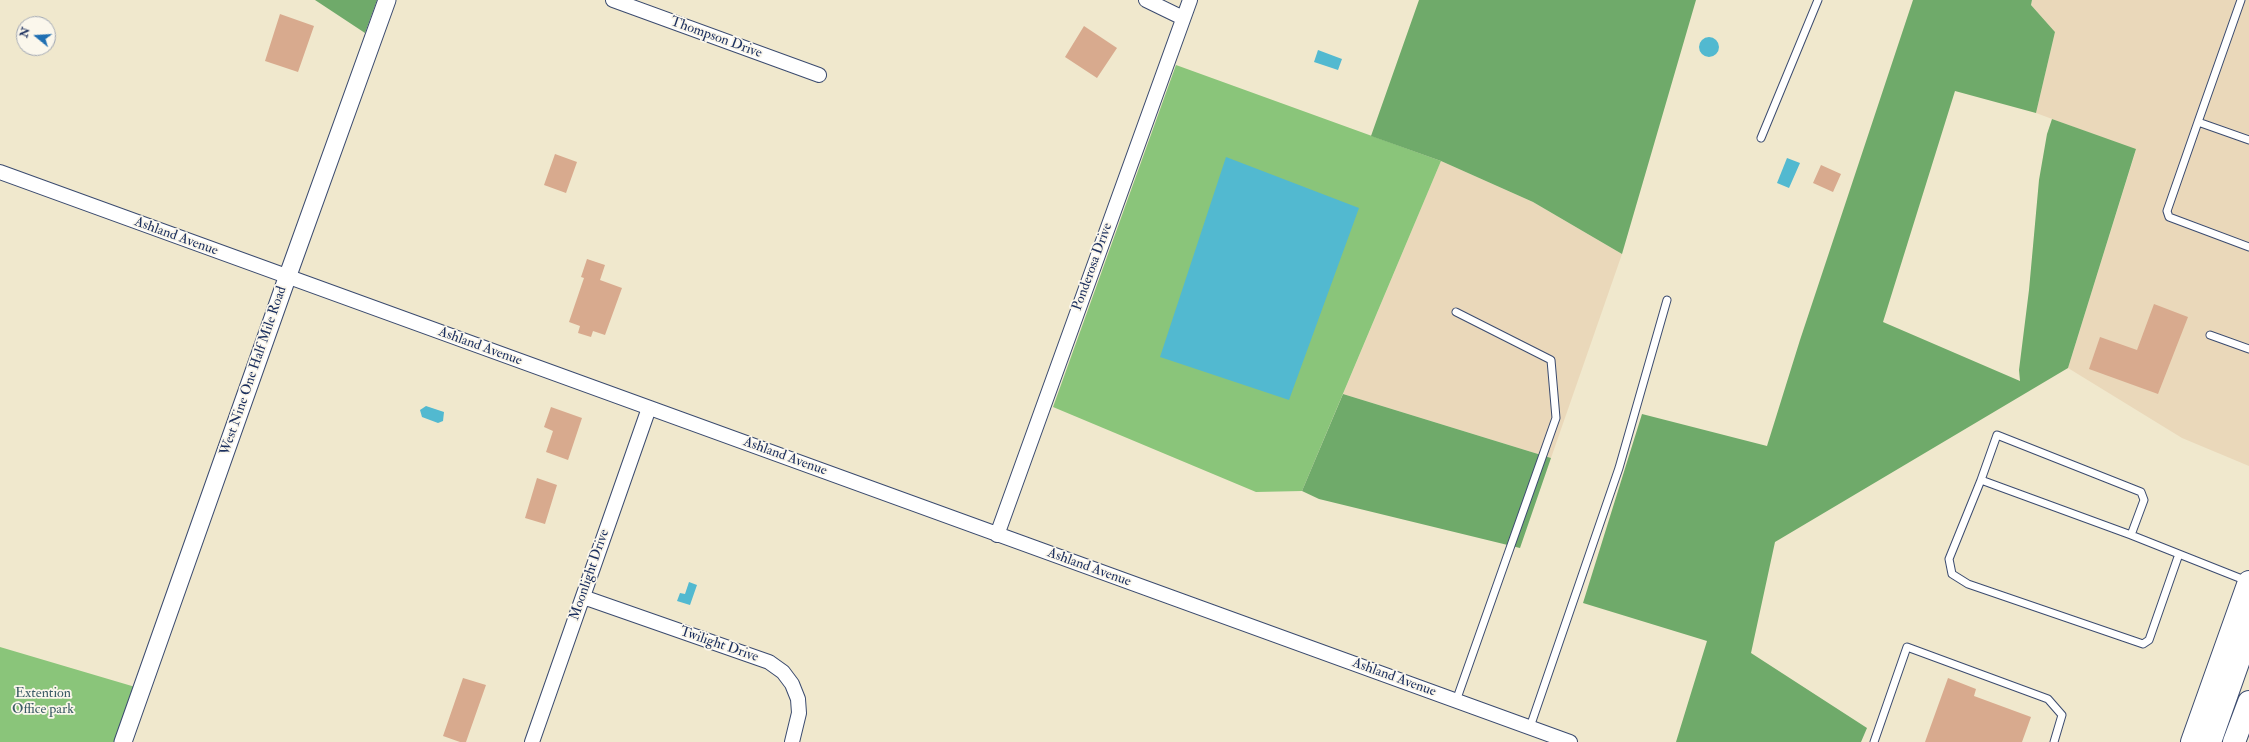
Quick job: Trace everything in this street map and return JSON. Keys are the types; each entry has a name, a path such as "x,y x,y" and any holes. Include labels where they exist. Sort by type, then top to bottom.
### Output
{"main road":[{"path":"2192,742 2247,586"},
{"path":"2210,742 2240,657 2247,586"},
{"path":"2234,742 2249,702"}],"street":[{"name":"West Nine One Half Mile Road","path":"123,742 287,278 388,0"},
{"name":"Thompson Drive","path":"613,0 819,75"},
{"path":"1146,0 1183,18"},
{"name":"Ponderosa Drive","path":"997,535 1190,0"},
{"name":"Ashland Avenue","path":"0,172 287,278 1530,727 1561,740"},
{"name":"Moonlight Drive","path":"532,742 649,408"},
{"name":"Twilight Drive","path":"583,597 774,666 782,672 792,684 798,699 799,713 792,742"}],"lane":[{"path":"1761,138 1818,0"},
{"path":"2241,0 2167,211 2169,218 2249,247"},
{"path":"2198,122 2249,140"},
{"path":"1530,727 1619,468 1667,300"},
{"path":"1456,312 1550,360 1556,418 1456,701"},
{"path":"2210,335 2249,349"},
{"path":"2131,535 2144,500 2141,492 1997,435 1981,480 1949,559 1952,574 1968,584 2143,644 2149,640 2179,554"},
{"path":"1981,480 2179,554 2247,586"},
{"path":"1874,742 1907,647 2048,699 2062,715 2054,742"}],"shaded area":[{"path":"2032,0 2249,0 2249,466 2182,438 2068,368 2136,150 2036,113 2055,32 2031,5"},
{"path":"1441,161 1533,202 1622,254 1551,458 1343,394"}],"green space":[{"path":"315,0 377,0 365,33"},
{"path":"1419,0 1696,0 1622,254 1533,202 1441,161 1371,136"},
{"path":"1913,0 2032,0 2031,5 2055,32 2036,113 1955,91 1883,322 2020,381 2019,370 2029,290 2039,180 2047,134 2052,119 2136,149 2068,368 1775,542 1751,653 1867,728 1861,742 1676,742 1707,641 1583,603 1642,414 1767,446 1800,340"},
{"path":"1176,65 1441,161 1302,491 1256,492 1053,407"},
{"path":"1343,394 1551,458 1520,548 1319,499 1302,491"},
{"name":"Extention Office park","path":"0,647 142,689 123,742 0,742"}],"water":[{"path":"1709,37 1716,40 1719,47 1716,54 1709,57 1702,54 1699,47 1702,40"},
{"path":"1318,50 1342,59 1338,70 1314,62"},
{"path":"1226,157 1359,208 1289,400 1160,357"},
{"path":"1787,158 1800,163 1789,188 1777,183"},
{"path":"426,406 444,412 443,421 438,423 422,417 420,410"},
{"path":"689,582 697,585 690,605 677,601 680,593 685,594"}],"building":[{"path":"280,14 314,26 298,72 265,61"},
{"path":"1084,26 1117,48 1097,78 1065,57"},
{"path":"555,154 577,162 566,193 544,185"},
{"path":"1821,165 1841,174 1833,192 1813,183"},
{"path":"587,259 605,265 600,280 622,288 605,335 593,331 591,337 578,333 580,326 569,322 584,278 581,277"},
{"path":"2154,304 2188,317 2158,394 2089,369 2100,337 2137,350"},
{"path":"551,407 582,418 568,460 546,452 553,431 544,427"},
{"path":"537,478 557,485 545,524 525,518"},
{"path":"463,678 486,685 466,742 460,742 443,736"},
{"path":"1948,678 1976,689 1974,696 2031,717 2022,742 1925,742"}]}
